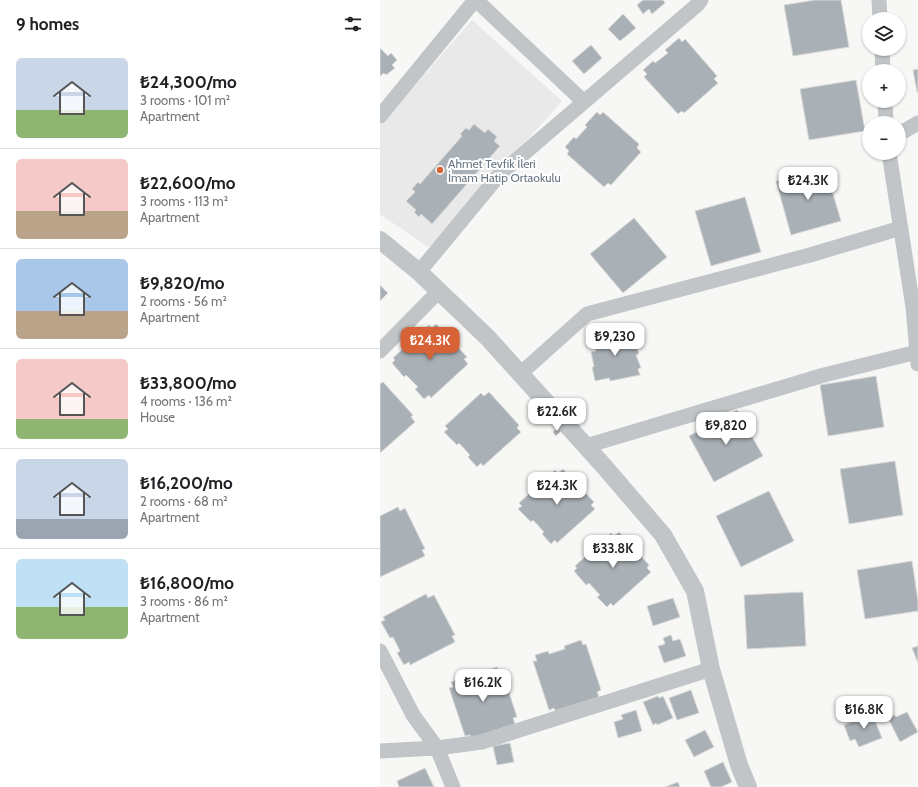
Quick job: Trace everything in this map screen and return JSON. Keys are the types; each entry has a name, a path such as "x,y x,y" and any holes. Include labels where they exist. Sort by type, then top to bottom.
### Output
{"street":[{"path":"380,116 475,0 584,102"},
{"path":"419,272 500,174 701,0"},
{"path":"879,0 880,12"},
{"path":"906,130 918,123"},
{"path":"586,446 824,375 917,358 915,305 901,228 891,160"},
{"path":"520,374 587,314 789,261 901,228"},
{"path":"380,240 419,272 488,338 586,446 663,535 695,591 712,669 739,765 748,787"},
{"path":"380,351 439,291"},
{"path":"380,651 413,715 437,748 453,787"},
{"path":"380,751 437,748 482,742 712,669"}],"shaded area":[{"name":"Ahmet Tevfik İleri İmam Hatip Ortaokulu","path":"472,20 562,101 438,241 428,247 380,214 380,126"}],"building":[{"path":"643,0 663,0 665,3 652,14 649,9 643,14 637,5"},
{"path":"815,0 841,0 849,47 793,56 784,5"},
{"path":"623,14 636,28 620,41 608,29"},
{"path":"679,38 682,42 685,39 717,76 714,79 718,83 684,113 682,111 678,114 644,77 647,74 643,70 653,61 655,63 668,53 665,50"},
{"path":"591,45 602,58 584,74 572,61"},
{"path":"380,48 388,56 391,53 397,60 392,65 395,68 386,75 384,73 380,76"},
{"path":"918,69 918,91 917,92 913,70"},
{"path":"856,80 862,116 862,131 809,140 800,89"},
{"path":"597,112 600,115 603,112 639,144 637,148 641,152 611,185 608,183 604,187 567,154 569,151 565,147 574,137 576,139 587,127 585,125"},
{"path":"474,124 485,133 488,129 497,137 494,141 500,146 432,224 421,214 419,217 414,212 416,210 406,201 415,192 412,189 418,182 420,184 462,136 460,134 466,128 469,130"},
{"path":"825,167 841,221 791,235 776,181"},
{"path":"745,197 761,252 711,266 695,211"},
{"path":"634,218 667,257 623,293 590,254"},
{"path":"380,285 388,293 380,301"},
{"path":"436,324 467,357 464,359 468,364 431,398 429,395 424,399 415,389 418,387 406,375 404,377 392,363 395,360 393,358 429,325 432,328"},
{"path":"619,329 620,332 626,331 627,336 630,335 633,349 637,348 639,354 636,355 641,368 638,369 640,375 610,381 609,378 595,381 591,352 596,351 595,344 598,343 596,337 603,336 602,332"},
{"path":"876,376 884,427 828,436 820,385"},
{"path":"383,382 413,415 411,417 415,422 380,453 380,384"},
{"path":"489,392 519,425 517,428 521,432 483,466 481,463 477,467 468,457 470,455 459,443 457,445 444,432 448,429 445,426 481,393 484,396"},
{"path":"737,410 763,456 714,482 689,436"},
{"path":"557,428 561,431 556,436 553,432"},
{"path":"895,461 903,515 849,524 840,469"},
{"path":"563,469 594,502 591,505 595,509 557,543 555,540 551,544 542,534 544,532 533,520 531,522 518,509 522,506 519,503 555,470 558,473"},
{"path":"769,491 794,541 741,567 716,516"},
{"path":"398,507 400,511 405,508 425,549 422,550 425,556 380,577 380,516"},
{"path":"619,532 649,565 647,568 651,572 613,606 611,603 607,607 597,597 600,595 589,583 586,585 574,571 577,568 575,566 611,533 614,536"},
{"path":"912,561 918,611 865,619 857,570"},
{"path":"803,592 806,646 747,649 744,595"},
{"path":"426,594 428,598 434,595 455,635 452,636 455,642 410,665 409,662 404,665 397,653 400,651 393,637 390,638 381,622 385,620 383,617"},
{"path":"673,598 680,617 653,626 647,606"},
{"path":"671,635 673,641 680,639 686,656 664,663 658,646 665,644 663,638"},
{"path":"581,640 583,645 586,644 601,690 597,692 599,697 555,711 554,708 549,710 533,661 537,661 535,655 548,651 549,654 565,649 564,646"},
{"path":"918,646 918,663 912,648"},
{"path":"497,667 499,672 502,671 517,717 513,718 515,724 471,738 470,735 465,736 449,688 453,687 451,682 464,678 465,681 481,676 480,673"},
{"path":"691,690 699,713 677,720 669,698"},
{"path":"658,696 659,698 663,696 673,718 657,725 656,723 653,725 643,702"},
{"path":"636,710 642,731 618,738 614,722 623,719 621,715"},
{"path":"871,711 882,738 859,747 855,739 850,741 844,725 862,718 861,715"},
{"path":"907,712 918,732 900,742 888,718 895,715 896,717"},
{"path":"705,730 714,747 694,757 685,740"},
{"path":"510,743 514,762 497,765 493,746"},
{"path":"723,762 732,782 721,787 711,787 704,771"},
{"path":"425,768 434,787 399,787 397,781"},
{"path":"678,782 680,787 665,787"}],"place":[{"name":"Ahmet Tevfik İleri İmam Hatip Ortaokulu","path":"440,170"}]}
